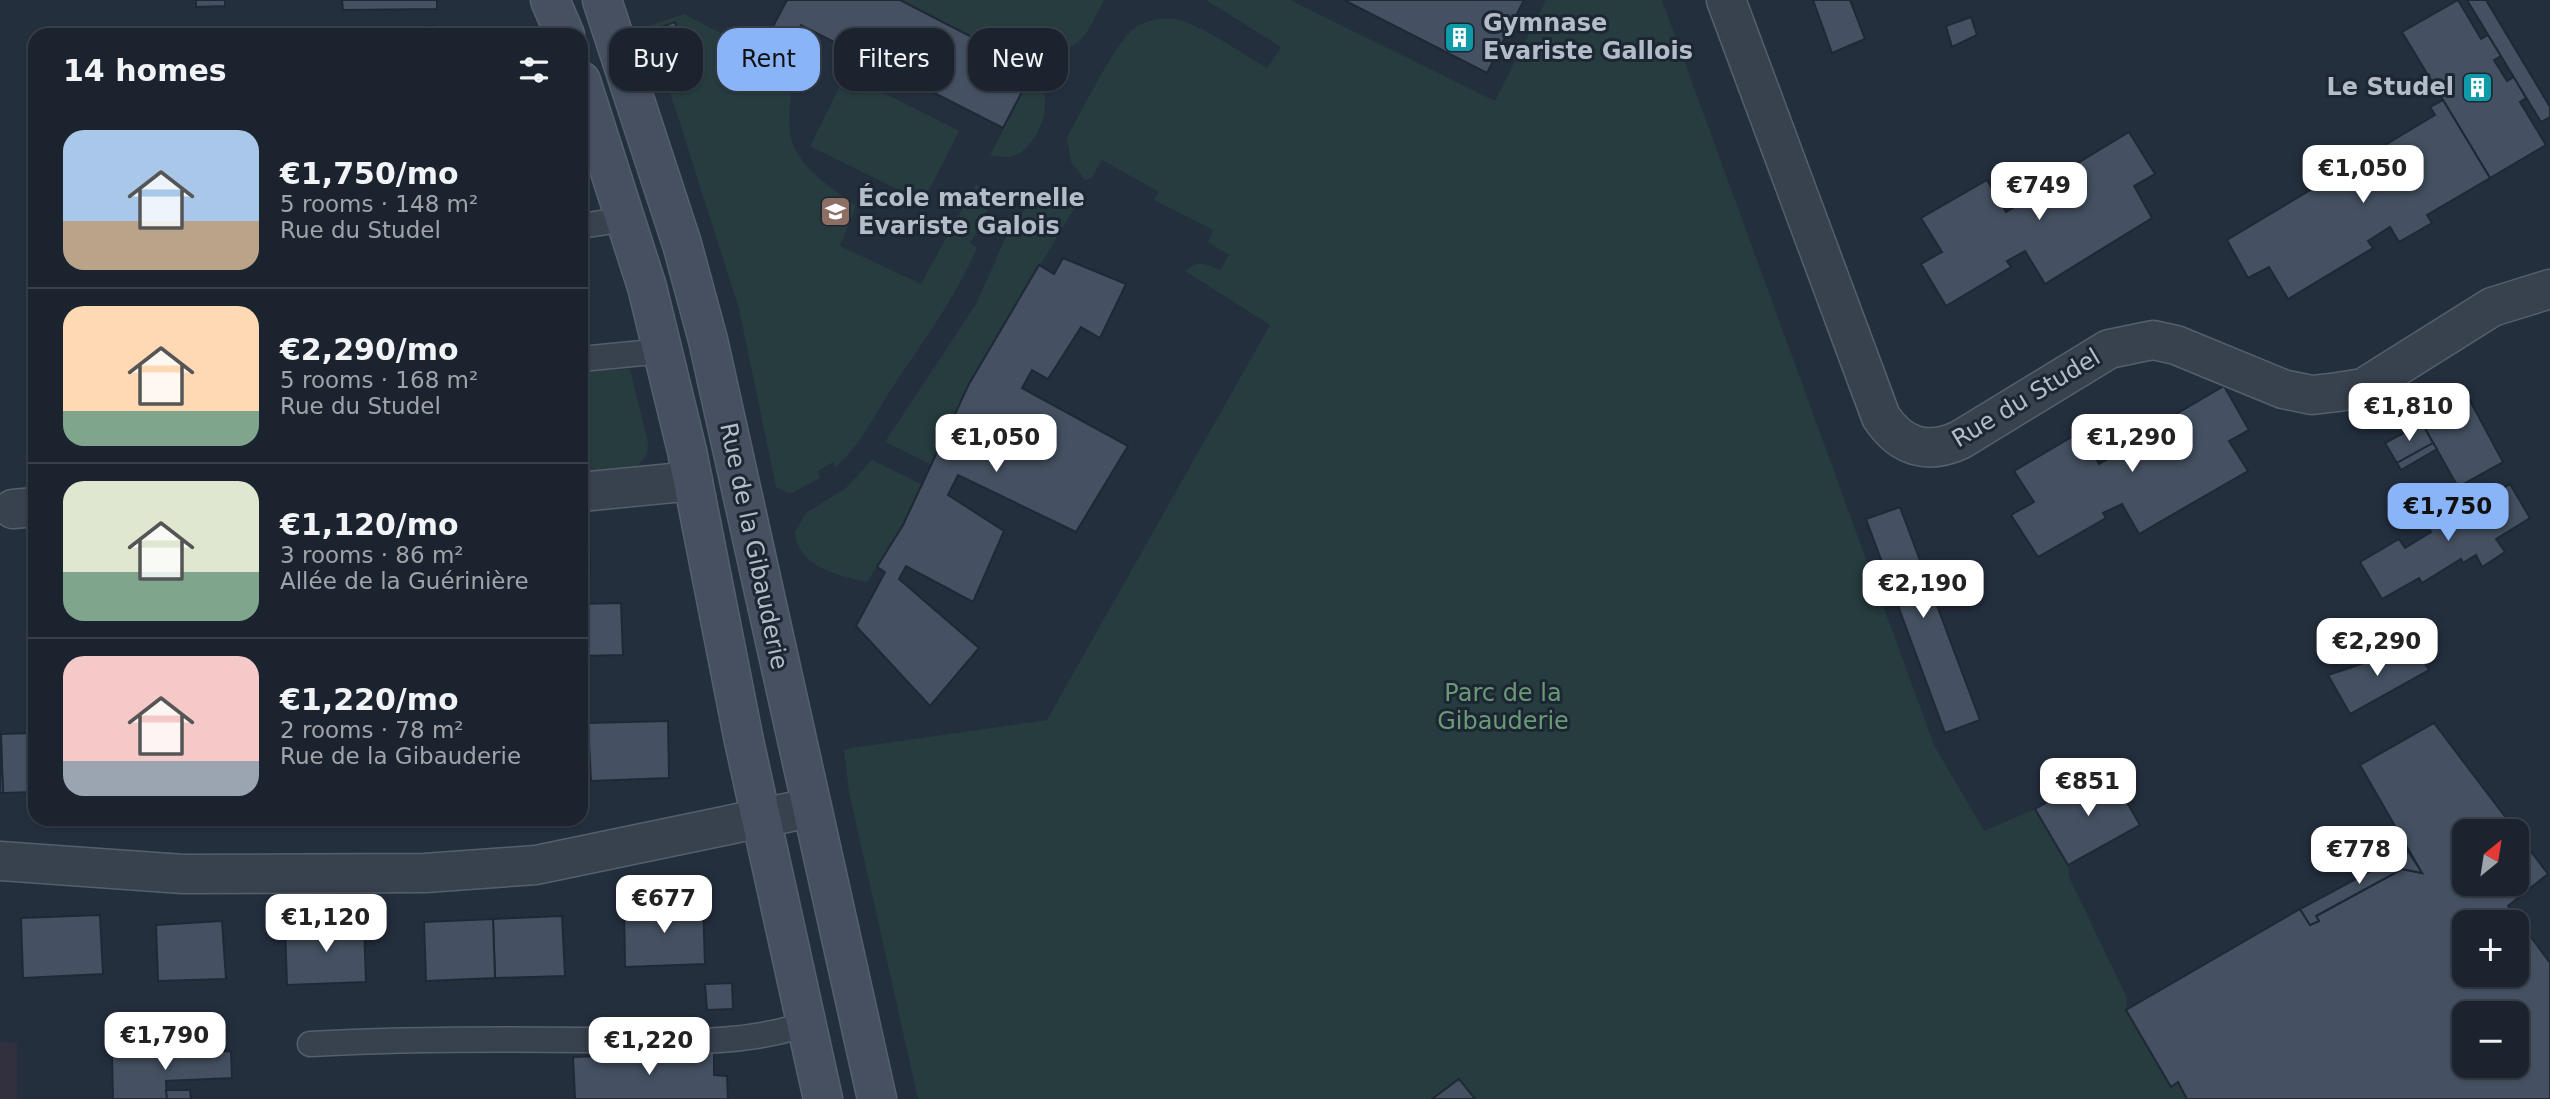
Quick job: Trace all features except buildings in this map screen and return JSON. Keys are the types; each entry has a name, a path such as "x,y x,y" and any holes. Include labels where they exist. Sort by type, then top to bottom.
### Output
{"street":[{"path":"550,0 562,28"},
{"name":"Rue de la Gibauderie","path":"602,0 682,244 708,340 810,808 877,1099"},
{"name":"Rue du Studel","path":"1726,0 1881,417 1897,437 1917,448 1938,448 1960,440 2109,349 2132,342 2153,340 2176,345 2283,389 2312,395 2363,388 2492,307 2550,289"},
{"name":"Rue de la Gibauderie","path":"588,103 663,351 693,481 761,819 823,1099"},
{"path":"588,491 693,481"},
{"path":"0,861 183,874 425,873 536,865 810,808"},
{"path":"761,819 785,825 796,839 856,1099"}],"lane":[{"path":"588,225 625,219"},
{"path":"588,358 663,351"},
{"path":"310,1044 415,1039 714,1040 777,1034 806,1024"}],"shaded area":[{"path":"0,1042 17,1043 17,1099 0,1099"}],"green space":[{"path":"900,0 1104,0 1088,30 1068,48 1068,28 968,28 968,35"},
{"name":"Parc de la Gibauderie","path":"1206,0 1290,0 1495,101 1546,0 1662,0 1934,745 1984,831 2035,809 2068,865 2069,877 2127,998 2126,1010 2170,1086 2178,1082 2187,1099 918,1099 849,792 844,749 1047,720 1270,325 1185,271 1198,264 1220,270 1229,255 1208,242 1213,230 1154,200 1159,192 1102,160 1091,179 1085,180 1071,162 1067,137 1115,52 1131,31 1142,24 1163,19 1183,21 1215,36 1267,68 1281,47"},
{"path":"684,14 717,31 717,91 791,91 789,124 796,151 819,178 856,206 840,246 921,284 976,184 985,195 985,221 981,234 977,232 970,243 977,248 959,285 867,429 836,467 833,462 818,471 820,478 790,494 776,487 739,309 670,91 703,91 703,28 649,26"},
{"path":"838,91 880,91 959,131 923,202 810,146"},
{"path":"1022,91 1044,91 1044,113 1030,144 1021,153 1010,157 990,156"},
{"path":"1052,199 1078,202 969,384 930,464 885,442 976,304 1010,228 1025,209"},
{"path":"630,369 648,442 647,454 636,468 588,473 588,371"},
{"path":"872,460 921,484 903,525 867,582 821,568 803,553 797,544 795,532 806,513 846,488"}],"place":[{"name":"Gymnase Evariste Gallois","path":"1460,37"},
{"name":"Le Studel","path":"2477,87"},
{"name":"École maternelle Evariste Galois","path":"835,212"}]}
